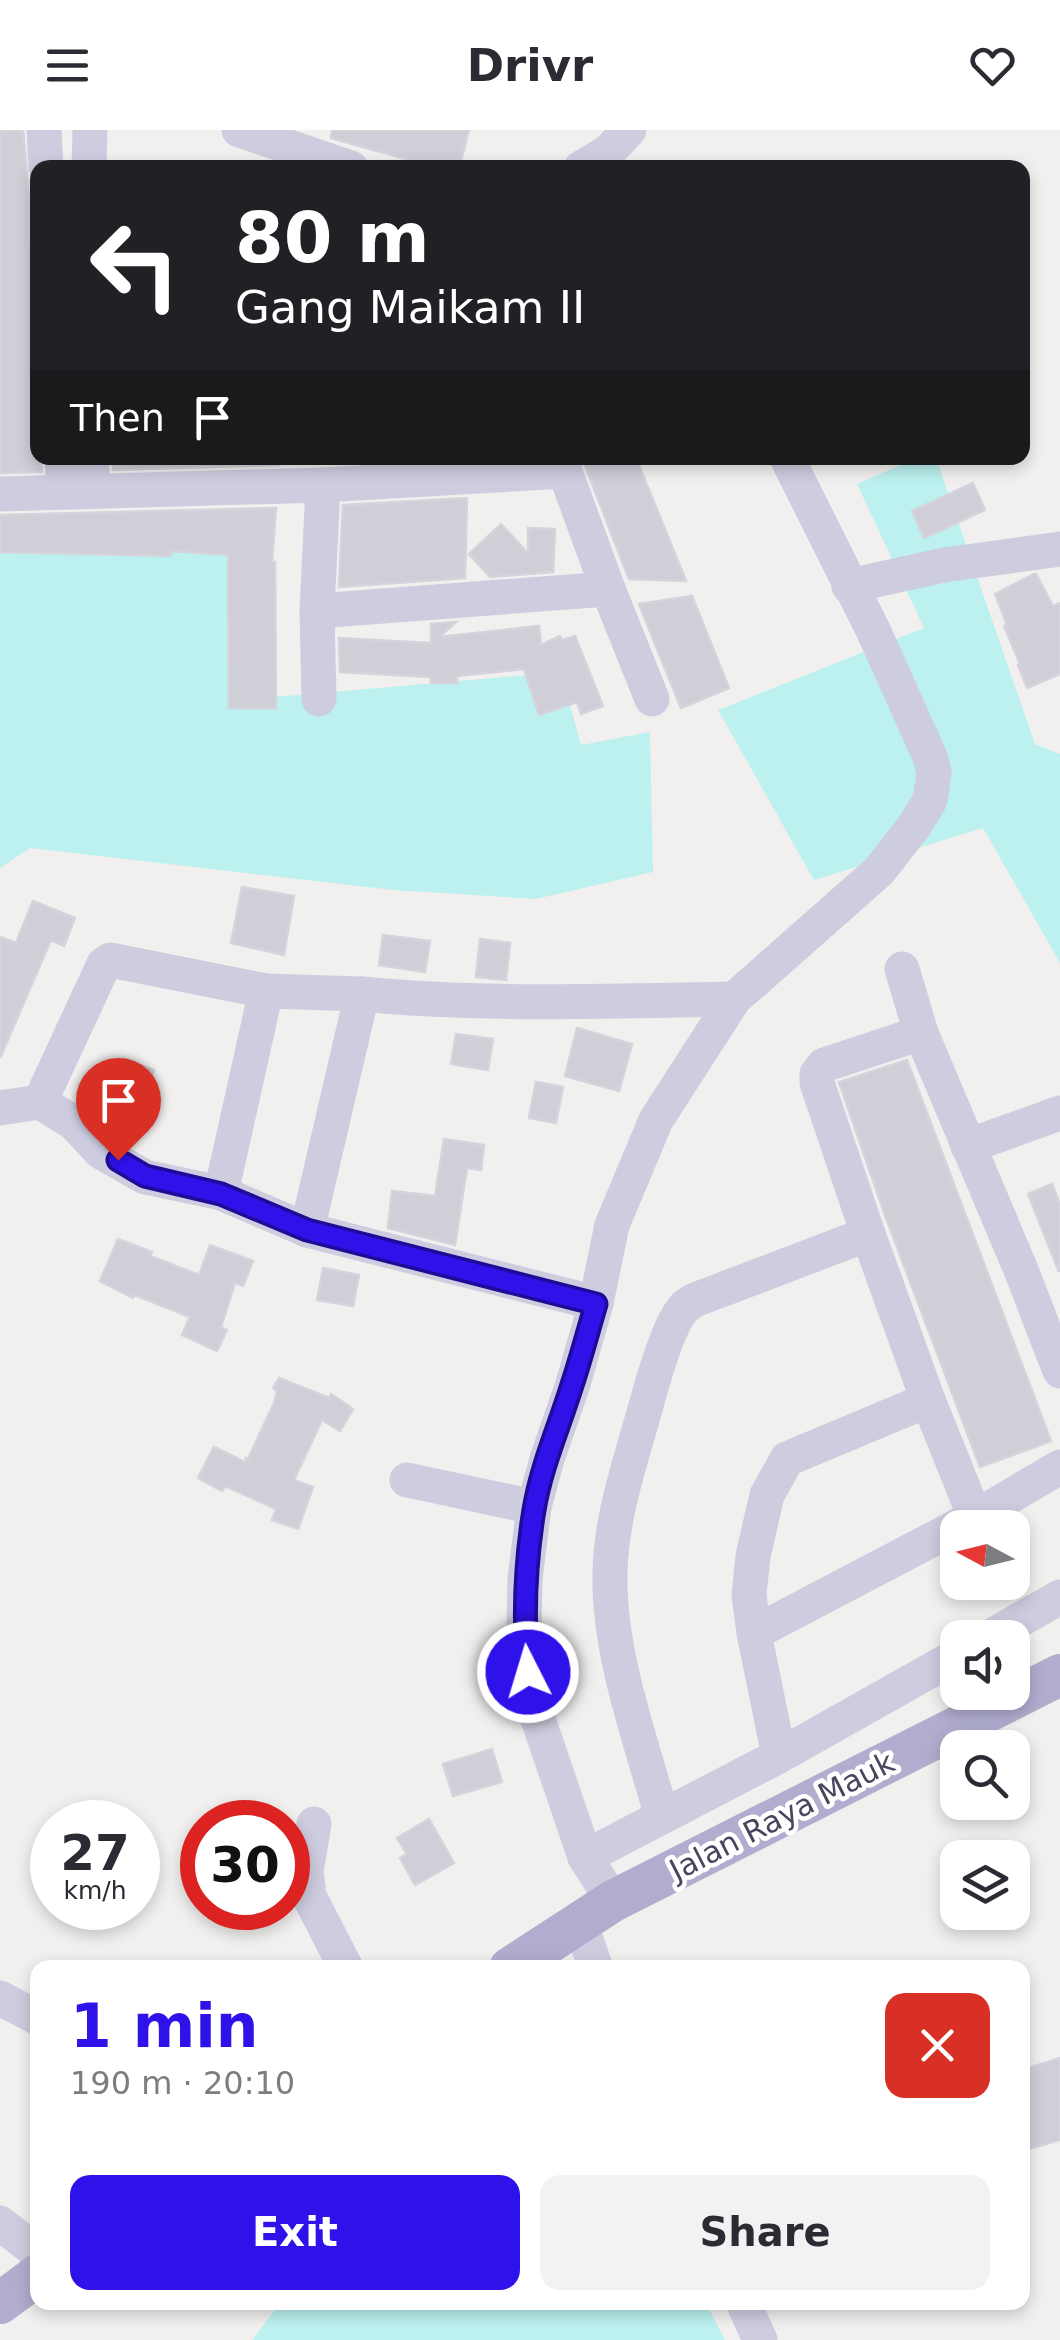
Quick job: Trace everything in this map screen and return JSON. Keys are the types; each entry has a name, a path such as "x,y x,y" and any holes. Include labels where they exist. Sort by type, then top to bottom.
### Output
{"main road":[{"name":"Jalan Raya Mauk","path":"522,1960 596,1912 1060,1675"},
{"path":"0,2303 30,2281"}],"street":[{"path":"44,130 46,160"},
{"path":"89,160 90,130"},
{"path":"239,130 327,160"},
{"path":"0,494 77,474 323,485 551,465"},
{"path":"562,465 652,699"},
{"path":"596,1960 596,1912 585,1857 537,1716 528,1672 524,1578 534,1507 596,1304 612,1225 656,1120 734,999 880,871 930,800 934,773 873,630 790,465"},
{"path":"319,699 317,611 323,485"},
{"path":"850,586 974,560 1060,550"},
{"path":"317,611 608,590"},
{"path":"40,1102 106,962 119,961 266,991 560,1002 734,999"},
{"path":"902,970 922,1033 1060,1370"},
{"path":"221,1194 266,991"},
{"path":"307,1230 362,994"},
{"path":"922,1033 824,1065 817,1074 818,1091 928,1400 972,1510"},
{"path":"0,1108 40,1102 74,1123 101,1152 145,1176 221,1194 307,1230 596,1304"},
{"path":"968,1146 1060,1113"},
{"path":"662,1817 622,1670 613,1623 610,1572 616,1518 654,1375 686,1305 868,1234"},
{"path":"779,1756 749,1594 753,1556 768,1496 786,1458 928,1400"},
{"path":"989,1510 1060,1468"},
{"path":"407,1480 534,1507"},
{"path":"754,1634 940,1536"},
{"path":"1019,1620 1060,1596"},
{"path":"585,1857 779,1756 940,1664"},
{"path":"314,1824 306,1872 309,1896 342,1960"},
{"path":"0,1998 30,2014"},
{"path":"0,2223 30,2247"},
{"path":"747,2310 760,2340"}],"shaded area":[{"path":"901,465 938,465 1035,744 1060,754 1060,963 983,828 814,880 718,710 924,628 857,484"},
{"path":"235,535 252,699 561,672 581,745 650,732 653,872 536,899 393,890 30,848 0,868 0,538"},
{"path":"275,2310 710,2310 725,2340 252,2340"}],"building":[{"path":"0,130 23,130 30,228 30,465 42,465 42,472 0,473"},
{"path":"332,130 469,130 461,160 409,160 331,138"},
{"path":"113,465 279,465 113,470"},
{"path":"585,465 639,465 686,581 629,579"},
{"path":"973,483 985,510 924,538 912,511"},
{"path":"467,498 465,578 339,587 343,505"},
{"path":"276,508 272,562 276,708 229,708 228,555 171,551 171,556 0,552 0,515"},
{"path":"501,524 528,553 528,528 555,529 553,572 490,577 469,554"},
{"path":"1034,574 1053,606 1060,603 1060,674 1027,688 995,594"},
{"path":"692,596 729,688 681,708 639,604"},
{"path":"456,622 439,637 539,626 541,645 560,636 562,640 575,636 603,706 581,714 577,702 539,715 524,669 457,676 457,683 431,683 431,677 340,672 339,638 431,643 431,624"},
{"path":"242,887 294,896 284,955 231,943"},
{"path":"33,901 75,918 64,946 51,940 0,1058 0,937 16,943"},
{"path":"383,935 430,941 425,972 379,965"},
{"path":"480,939 510,943 506,980 476,977"},
{"path":"577,1028 632,1044 619,1091 565,1076"},
{"path":"456,1034 493,1039 488,1070 451,1064"},
{"path":"124,1059 154,1070 138,1116 108,1105"},
{"path":"907,1060 1051,1441 980,1467 839,1082"},
{"path":"536,1082 563,1087 556,1123 529,1118"},
{"path":"444,1139 484,1145 481,1170 467,1168 455,1245 388,1228 392,1191 435,1196"},
{"path":"1052,1184 1060,1205 1059,1272 1028,1194"},
{"path":"118,1239 199,1275 210,1245 253,1261 243,1286 235,1283 221,1327 227,1330 217,1351 182,1335 190,1317 135,1295 133,1298 100,1281"},
{"path":"323,1268 359,1275 353,1306 317,1300"},
{"path":"279,1378 329,1398 331,1394 353,1409 340,1431 322,1420 294,1480 313,1487 298,1529 272,1520 276,1509 225,1486 222,1491 198,1478 214,1447 245,1462 248,1459 274,1403 277,1391 273,1388"},
{"path":"492,1749 502,1782 453,1796 443,1764"},
{"path":"429,1819 454,1863 415,1885 400,1858 407,1854 397,1838"},
{"path":"1060,2058 1060,2140 1030,2149 1030,2067"}],"route":[{"path":"118,1160 145,1176 221,1194 307,1230 596,1304 534,1507 524,1578 528,1672"}]}
